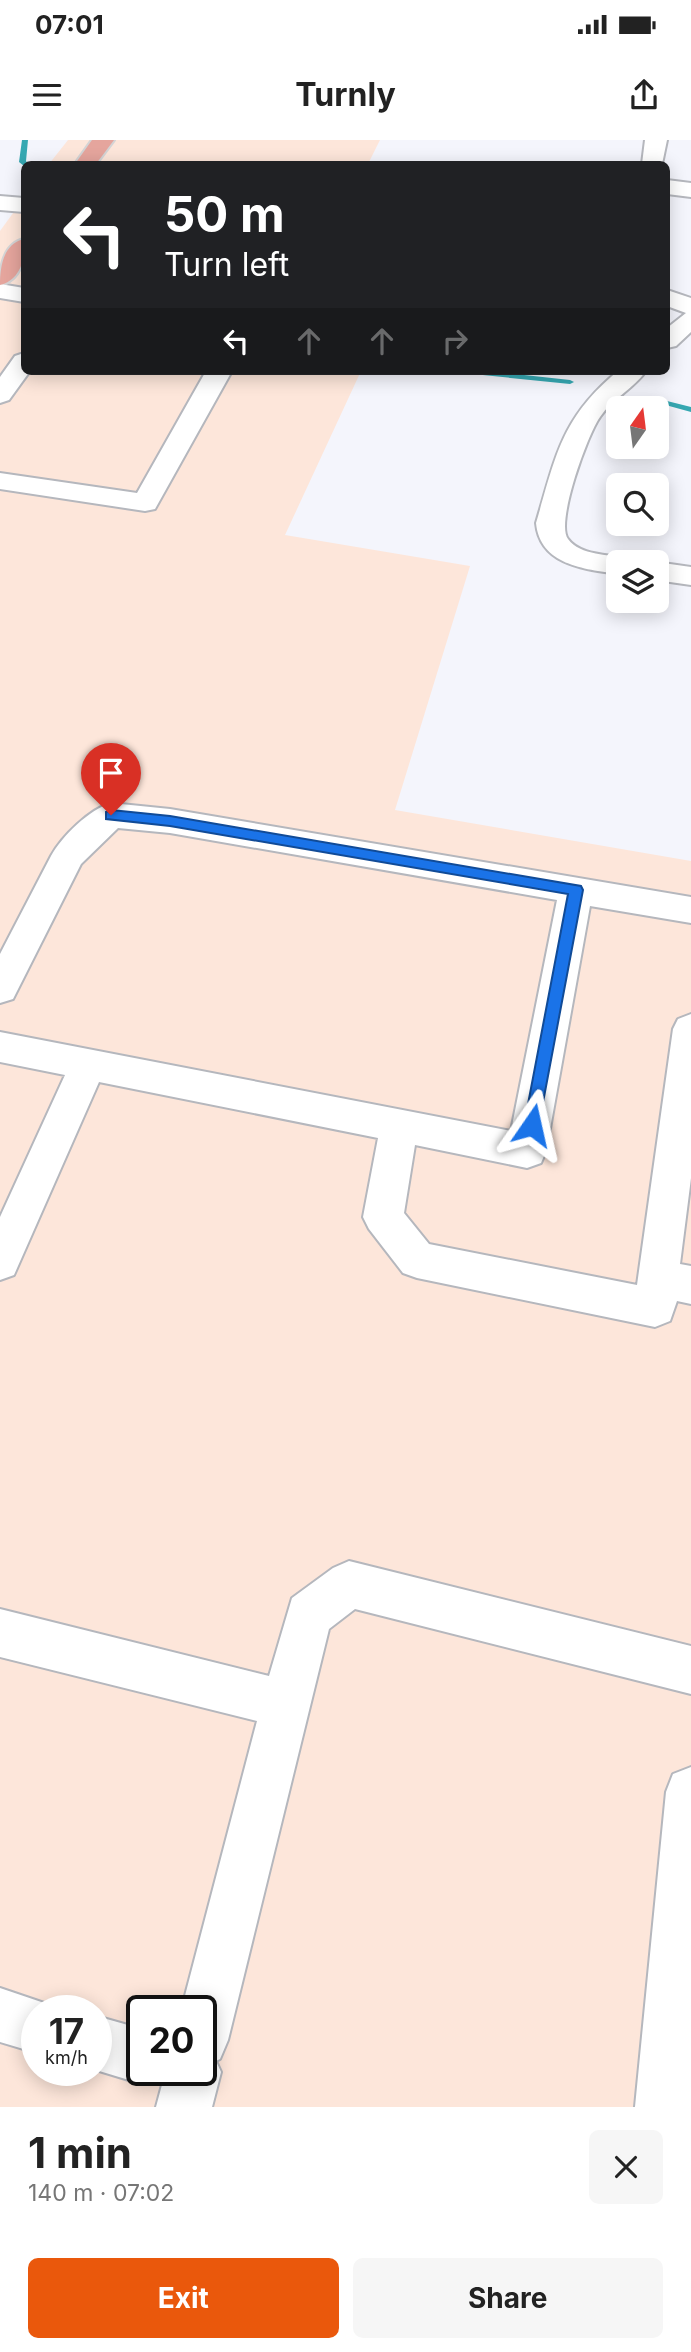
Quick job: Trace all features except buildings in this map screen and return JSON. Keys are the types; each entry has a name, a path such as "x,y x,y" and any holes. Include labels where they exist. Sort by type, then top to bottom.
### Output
{"main road":[{"path":"87,161 103,140"},
{"path":"0,278 21,250"}],"street":[{"path":"652,161 656,140"},
{"path":"670,187 691,190"},
{"path":"0,203 21,205"},
{"path":"0,291 21,294"},
{"path":"670,298 691,307"},
{"path":"670,338 691,319"},
{"path":"0,395 21,365"},
{"path":"0,481 145,503 217,375"},
{"path":"606,563 581,559 564,551 554,543 550,523 574,442 583,422 603,396 629,375"},
{"path":"669,572 691,576"},
{"path":"0,989 68,856 111,815 170,821 691,910"},
{"path":"0,1047 527,1151 576,890"},
{"path":"399,1126 383,1217 417,1260 655,1308 674,1282 691,1029"},
{"path":"0,1262 88,1065"},
{"path":"212,1995 309,1615 349,1584 691,1670"},
{"path":"0,1633 286,1704"},
{"path":"663,2107 691,1792"},
{"path":"0,2015 21,2021"}],"shaded area":[{"path":"68,140 380,140 370,161 51,161"},
{"path":"21,202 21,375 359,375 285,535 470,566 395,810 691,861 691,2107 0,2107 0,231"}],"waterway":[{"path":"22,161 25,140"},
{"path":"502,375 570,382"},
{"path":"669,403 691,410"}],"route":[{"path":"111,815 170,821 576,890 532,1125"}]}
